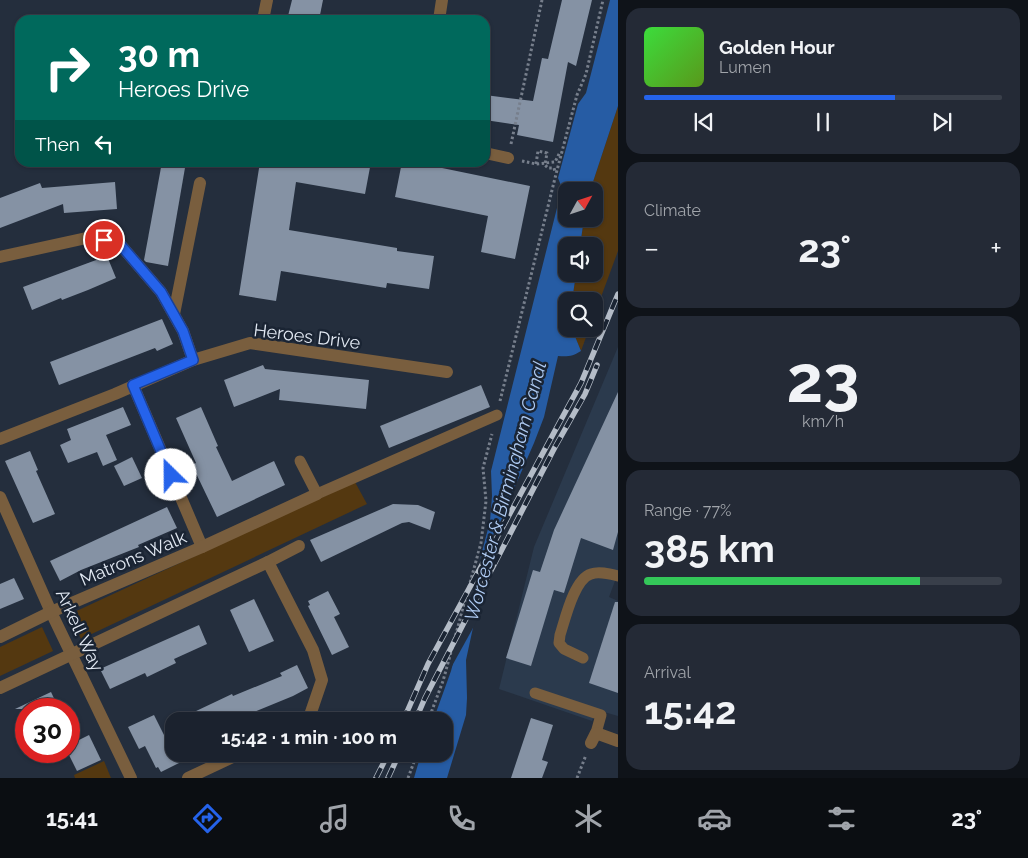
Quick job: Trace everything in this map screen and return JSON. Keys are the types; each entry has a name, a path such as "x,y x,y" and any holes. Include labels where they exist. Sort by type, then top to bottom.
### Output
{"street":[{"path":"264,15 267,0"},
{"path":"440,15 442,0"},
{"path":"490,154 508,158"},
{"path":"174,314 200,183"},
{"path":"0,258 91,237 118,242 161,292 183,331 193,360"},
{"name":"Heroes Drive","path":"0,439 193,360 250,344 447,372"},
{"name":"Matrons Walk","path":"133,385 202,547"},
{"name":"Matrons Walk","path":"0,637 317,494"},
{"name":"Arkell Way","path":"0,497 131,778"},
{"path":"0,688 73,655 299,546"},
{"path":"268,562 313,650 322,680 311,712"},
{"path":"593,738 618,741"},
{"path":"188,778 222,762"}],"lane":[{"path":"300,461 317,494 497,415"},
{"path":"583,658 564,649 559,643 576,588 584,577 591,573 618,576"},
{"path":"535,693 601,715 593,738"}],"path":[{"path":"508,158 542,0"},
{"path":"431,712 443,681 480,543 486,501 484,468 556,174 577,95 586,74 603,0"},
{"path":"556,174 554,168 548,168 546,164 547,153 538,151 536,164 546,164 555,162 563,147"},
{"path":"577,778 593,738"},
{"path":"408,778 414,762"}],"shaded area":[{"path":"618,106 618,251 603,292 573,292 575,282 603,282 603,237 581,237 583,228 603,227 603,182 593,182"},
{"path":"575,337 586,337 581,351"},
{"path":"618,347 618,573 609,597 618,601 618,716 597,710 592,721 499,689 534,547"},
{"path":"355,482 367,504 81,639 70,614"},
{"path":"42,627 53,651 0,676 0,647"},
{"path":"104,761 111,778 75,778 74,775"}],"water":[{"path":"610,0 618,0 618,106 593,182 560,182 558,178 578,104 586,93"},
{"name":"Worcester & Birmingham Canal","path":"558,204 558,228 583,228 581,237 558,237 558,282 575,282 573,292 558,292 558,337 575,337 581,351 570,356 558,356 544,417 509,500 474,623 466,660 466,715 453,758 453,712 436,712 451,671 490,521 491,471"},
{"path":"419,762 452,762 447,778 414,778"}],"pier":[{"path":"512,500 478,619 447,675 474,570"}],"building":[{"path":"292,0 323,0 320,15 288,15"},
{"path":"562,0 592,0 576,66 568,62 553,142 517,135 519,125 490,121 490,96 533,101 542,58 548,59"},
{"path":"161,167 185,167 168,266 144,260"},
{"path":"259,167 370,167 365,194 296,182 289,230 397,248 397,251 434,256 429,289 387,283 386,288 281,271 276,301 239,295"},
{"path":"401,167 437,167 530,186 515,259 481,252 488,216 395,197"},
{"path":"115,182 117,209 64,213 63,204 0,228 0,198 40,183 42,188"},
{"path":"107,256 116,278 32,310 23,287"},
{"path":"162,319 173,344 157,351 155,348 59,385 50,362"},
{"path":"263,365 265,369 369,380 366,409 279,400 280,389 234,407 224,380"},
{"path":"481,385 490,407 389,448 380,426"},
{"path":"618,392 618,532 613,550 581,538 564,593 554,590 531,666 506,658 533,570 540,572 554,530"},
{"path":"123,407 131,425 106,435 117,460 103,466 97,452 68,463 60,445 71,440 67,429"},
{"path":"201,407 218,446 216,447 232,481 274,461 285,485 217,517 192,465 196,463 176,418"},
{"path":"30,451 38,470 36,471 55,514 33,523 5,461"},
{"path":"132,457 142,478 124,486 114,466"},
{"path":"393,504 418,505 435,512 430,530 409,522 402,523 321,562 310,540"},
{"path":"167,507 177,528 138,545 139,547 81,570 60,581 50,561"},
{"path":"14,578 24,599 0,609 0,584"},
{"path":"328,591 340,614 334,617 349,647 332,655 308,606 310,605 308,601"},
{"path":"254,599 274,641 249,652 230,610"},
{"path":"615,602 618,602 618,693 589,683"},
{"path":"199,625 207,644 174,659 176,663 147,677 145,673 110,689 100,669"},
{"path":"297,665 308,688 254,712 194,712 232,694 233,696 282,676 280,673"},
{"path":"51,692 54,698 38,698"},
{"path":"154,715 165,737 165,762 181,762 161,772 158,767 156,768 145,746 139,749 128,727"},
{"path":"531,718 553,725 542,760 548,762 542,778 511,778"},
{"path":"89,735 101,760 77,771 73,763 80,763 80,740"}],"railway":[{"path":"407,712 428,664 581,383 618,294"},
{"path":"419,712 555,447 585,394 597,365"},
{"path":"376,778 384,762"},
{"path":"388,778 395,762"}],"route":[{"path":"104,240 118,242 161,292 183,331 193,360 133,385 171,475"}]}
